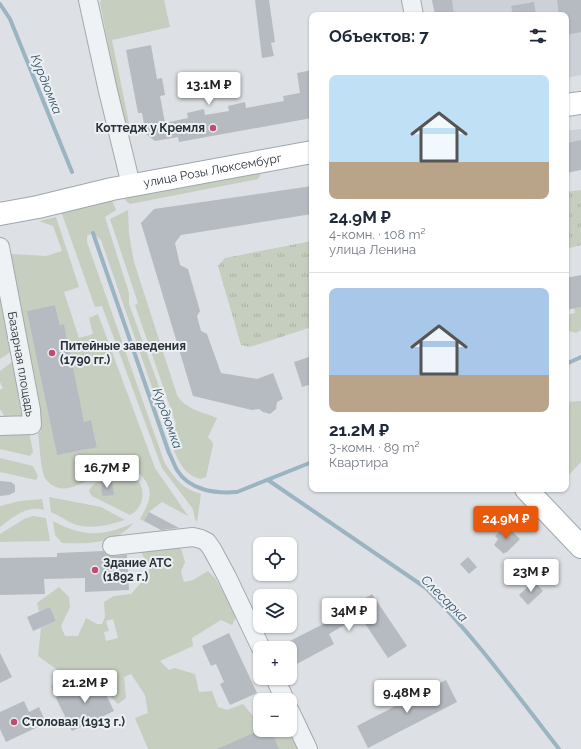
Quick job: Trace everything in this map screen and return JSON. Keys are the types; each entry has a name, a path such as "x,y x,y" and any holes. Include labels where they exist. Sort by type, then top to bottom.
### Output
{"main road":[{"path":"569,104 581,102"},
{"name":"улица Розы Люксембург","path":"0,214 122,187 309,153"},
{"path":"529,492 581,547"}],"street":[{"path":"88,0 108,91 122,187"},
{"path":"411,0 413,12"},
{"name":"Базарная площадь","path":"0,248 31,410 32,425 0,426"},
{"path":"112,546 193,537 207,542 227,577 257,641"},
{"path":"297,726 308,749"}],"shaded area":[{"path":"432,0 581,0 581,75 569,77 569,12 434,12"},
{"path":"581,129 581,140 569,142 569,131"}],"green space":[{"path":"101,0 164,0 170,27 112,40 130,128 124,126 100,3"},
{"path":"255,167 261,174 258,179 130,204 125,200 126,191"},
{"path":"581,190 581,245 569,248 569,192"},
{"path":"111,198 116,210 105,217 129,293 129,304 174,428 176,424 135,305 138,303 110,219 128,210 129,234 134,262 177,395 180,400 189,407 217,418 208,437 213,445 206,477 201,479 191,475 184,469 174,451 101,240 93,233 87,236 87,242 165,464 180,483 201,494 197,522 193,509 162,468 102,306 95,307 61,211"},
{"path":"56,217 79,287 64,292 79,338 93,334 89,318 98,314 155,468 188,516 162,502 149,512 144,521 140,519 149,500 150,495 148,485 145,480 134,470 122,467 110,470 74,486 63,488 52,485 47,481 42,466 38,433 41,431 5,248 11,254 46,256 62,251 53,226 39,221","holes":["55,305 60,325 64,325 67,338 62,340 84,422 91,420 97,446 57,454 28,311"]},
{"path":"309,242 309,328 250,347 241,345 218,266 225,258"},
{"path":"0,288 14,350 0,359"},
{"path":"581,307 581,330 576,333 569,331 569,314 575,313 574,308"},
{"path":"16,359 26,417 0,418 4,415 0,409 0,390 3,388 0,382 0,371"},
{"path":"581,401 581,462 569,475 569,402"},
{"path":"0,431 29,431 33,452 30,456 0,449"},
{"path":"0,458 33,466 38,476 36,480 0,472"},
{"path":"128,474 139,482 142,494 140,506 130,515 92,496 89,491 100,480 112,476"},
{"path":"49,497 101,507 125,520 93,527 80,526 51,512"},
{"path":"42,499 44,510 32,509 20,513 0,527 0,506 20,501"},
{"path":"33,516 46,518 50,541 0,542 0,534 24,519"},
{"path":"53,521 74,530 93,533 112,531 133,523 119,535 110,539 91,543 62,543 55,535"},
{"path":"167,543 181,549 185,562 181,572 184,582 193,580 208,571 215,578 237,615 232,625 221,620 192,638 193,646 160,661 169,670 174,668 195,674 199,692 212,691 218,707 227,710 243,704 253,716 253,733 224,746 225,749 148,749 135,718 148,713 145,695 131,674 124,677 126,698 118,704 111,697 110,685 98,678 56,698 51,687 59,671 38,656 41,628 56,621 50,607 39,612 37,603 59,587 69,597 70,607 61,626 65,636 78,636 86,618 97,624 102,624 105,617 104,602 114,596 131,594 148,575 149,567 140,550","holes":["113,619 118,638 106,641 104,632 109,631 106,621"]},
{"path":"272,737 293,737 297,749 274,749"}],"building":[{"path":"255,0 269,0 275,42 271,43 274,56 262,58"},
{"path":"432,0 452,0 454,12 434,12"},
{"path":"557,0 581,0 581,32 569,34 569,12 559,12"},
{"path":"534,2 536,12 512,12 511,6"},
{"path":"151,45 157,79 162,78 165,95 160,96 165,123 188,118 187,113 204,109 205,115 229,111 228,106 245,102 246,108 284,101 283,96 300,93 297,73 309,71 309,119 179,142 178,137 155,141 146,134 142,113 138,113 126,50"},
{"path":"581,140 581,170 569,172 569,142"},
{"path":"309,186 309,214 181,235 175,243 180,265 188,269 200,311 197,316 201,331 207,334 221,373 257,379 273,373 283,399 277,402 276,409 270,414 259,409 252,410 193,396 141,223 154,209"},
{"path":"581,275 581,307 569,309 569,277"},
{"path":"55,305 60,325 64,324 84,422 91,420 97,447 57,455 27,311"},
{"path":"309,357 309,385 302,387 294,362"},
{"path":"0,481 11,482 15,485 15,492 9,495 0,496"},
{"path":"112,482 114,495 102,496 101,483"},
{"path":"149,512 179,528 161,530 144,521"},
{"path":"504,527 507,530 509,528 520,539 504,554 494,545 498,539 495,536"},
{"path":"103,551 107,555 113,556 127,555 129,590 85,592 85,578 44,579 45,594 0,595 0,558 57,557 57,553"},
{"path":"468,557 477,567 469,574 460,564"},
{"path":"534,581 543,591 528,605 519,595"},
{"path":"372,594 407,646 388,658 360,616 329,634 334,644 297,664 297,641 290,641 331,620"},
{"path":"50,607 56,621 33,631 27,617"},
{"path":"229,633 257,693 253,693 253,695 230,705 220,684 224,682 216,664 211,666 202,646"},
{"path":"0,653 12,677 0,683"},
{"path":"98,678 114,711 72,731 56,698"},
{"path":"446,680 457,702 368,748 357,726"},
{"path":"24,701 29,712 39,707 46,723 6,742 0,729 0,712"},
{"path":"253,733 253,737 274,737 279,749 217,749"}],"waterway":[{"name":"Курдюмка","path":"0,4 10,19 72,172"},
{"name":"Курдюмка","path":"93,233 169,453 182,477 188,482 203,489 220,492 237,492 309,463"},
{"name":"Курдюмка","path":"569,363 581,357"},
{"name":"Слесарка","path":"268,480 426,588 478,646 559,749"}],"place":[{"name":"Коттедж у Кремля","path":"213,128"},
{"name":"Питейные заведения (1790 гг.)","path":"52,353"},
{"name":"Здание АТС (1892 г.)","path":"95,570"},
{"name":"Столовая (1913 г.)","path":"14,722"}]}
